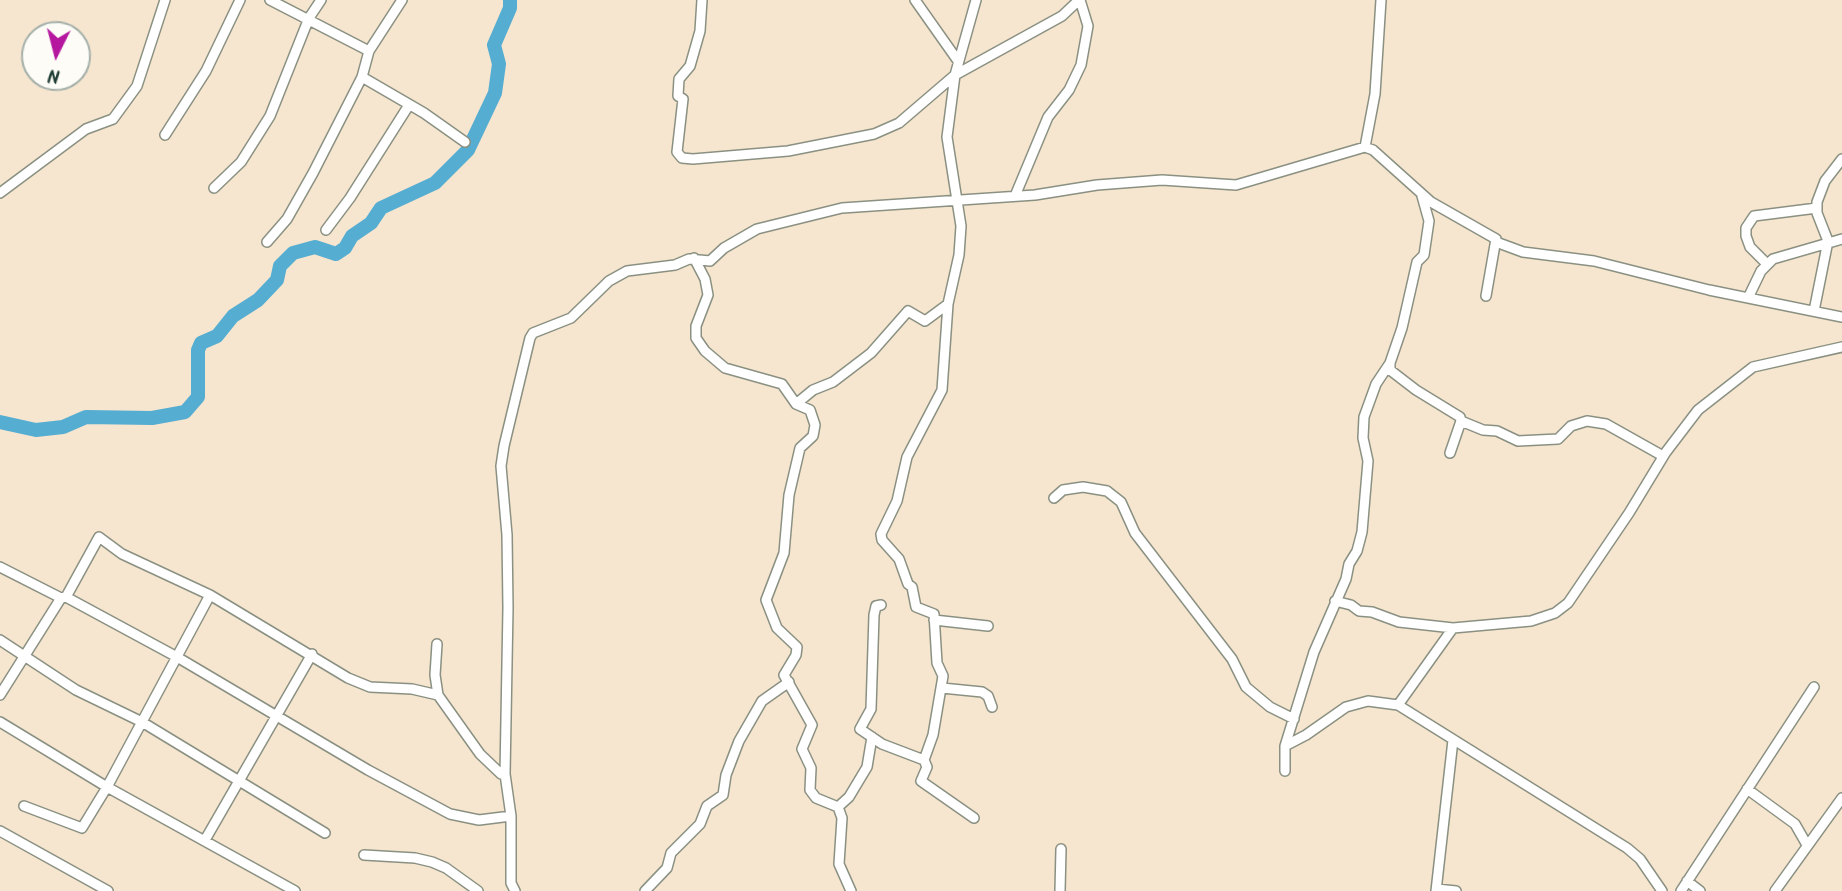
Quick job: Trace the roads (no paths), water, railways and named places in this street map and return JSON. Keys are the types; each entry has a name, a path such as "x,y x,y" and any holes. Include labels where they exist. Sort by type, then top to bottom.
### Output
{"street":[{"path":"0,193 86,129 113,119 137,86 165,0"},
{"path":"165,135 206,71 240,0"},
{"path":"270,0 369,51"},
{"path":"214,188 241,162 270,116 309,18 321,0"},
{"path":"267,242 294,208 362,77 369,51 402,0"},
{"path":"702,0 700,31 690,66 679,79 678,96 683,99 677,152 682,158 788,151 874,134 899,122 955,75 1062,16 1079,0 1088,26 1081,65 1069,90 1048,117 1015,196"},
{"path":"915,0 958,61"},
{"path":"974,818 922,784 921,779 927,767 924,760 933,735 943,676 937,663 933,613 916,607 912,587 908,584 900,559 882,540 881,534 897,501 907,457 942,390 948,304 959,255 961,226 947,137 955,75 976,0"},
{"path":"1365,147 1375,94 1374,70 1381,0"},
{"path":"362,77 465,142"},
{"path":"326,230 350,198 409,105"},
{"path":"514,891 509,850 511,816 505,774 507,535 501,466 533,332 571,318 600,287 627,271 675,265 694,258 710,261 724,248 757,229 842,208 1015,196 1163,180 1236,185 1365,147"},
{"path":"1365,147 1431,202 1494,237 1496,242 1486,296"},
{"path":"1814,312 1828,244 1816,208 1825,181 1842,159"},
{"path":"1285,771 1285,746 1318,640 1346,579 1362,532 1368,461 1363,439 1364,417 1376,384 1390,363 1402,328 1417,262 1424,255 1427,244 1428,212 1418,189"},
{"path":"1766,263 1750,247 1746,236 1746,228 1754,216 1816,208"},
{"path":"1748,298 1766,263 1785,254 1842,239"},
{"path":"1496,242 1518,251 1586,260 1842,317"},
{"path":"694,258 705,279 708,295 696,326 696,338 705,351 725,368 782,384 796,404 810,410 815,425 813,436 800,448 789,495 784,553 766,600 777,628 797,647 796,655 784,675 811,725 802,749 811,768 810,790 816,798 838,807"},
{"path":"796,404 813,390 833,382 855,366 908,311 925,321 948,304"},
{"path":"1335,601 1399,622 1453,628 1531,621 1562,608 1629,513 1663,456 1692,416 1746,370 1842,347"},
{"path":"1390,363 1390,370 1460,417 1461,421 1483,430 1497,431 1518,441 1558,439 1571,426 1587,421 1606,424 1663,456"},
{"path":"1450,453 1461,421"},
{"path":"1054,498 1063,491 1083,487 1107,491 1121,502 1135,533 1232,659 1247,687 1270,707 1294,719"},
{"path":"0,695 99,537 122,554 210,595 348,678 370,687 412,689 438,695"},
{"path":"0,567 177,657 368,770 450,814 479,820 511,816"},
{"path":"24,806 80,828 107,787 210,595"},
{"path":"881,605 876,606 874,615 871,709 860,729 895,750 924,760"},
{"path":"933,620 988,626"},
{"path":"1398,705 1453,628"},
{"path":"0,640 76,690 142,722 325,833"},
{"path":"437,644 435,675 438,695 480,754 501,774 505,774"},
{"path":"205,840 312,654"},
{"path":"645,891 667,868 671,853 700,824 707,806 723,794 726,775 739,741 762,701 789,682"},
{"path":"1681,891 1814,687"},
{"path":"942,688 982,692 988,696 992,707"},
{"path":"1285,746 1307,735 1346,707 1368,701 1398,705 1524,781 1627,848 1640,859 1661,891"},
{"path":"0,722 107,787 295,891"},
{"path":"838,807 849,797 867,767 872,737"},
{"path":"1453,740 1437,890 1456,891"},
{"path":"1747,789 1796,824 1807,845"},
{"path":"1775,891 1842,798"},
{"path":"838,807 842,824 839,864 851,891"},
{"path":"0,831 108,891"},
{"path":"1060,891 1061,849"},
{"path":"364,855 415,858 432,862 446,868 478,891"},
{"path":"1687,881 1700,891"}],"waterway":[{"path":"0,422 36,430 63,427 86,417 152,418 185,412 198,397 198,350 201,343 217,336 233,316 258,300 277,280 280,266 293,253 315,247 336,254 345,248 352,236 371,223 381,208 435,183 468,150 495,93 499,64 494,45 510,8 510,0"}]}
